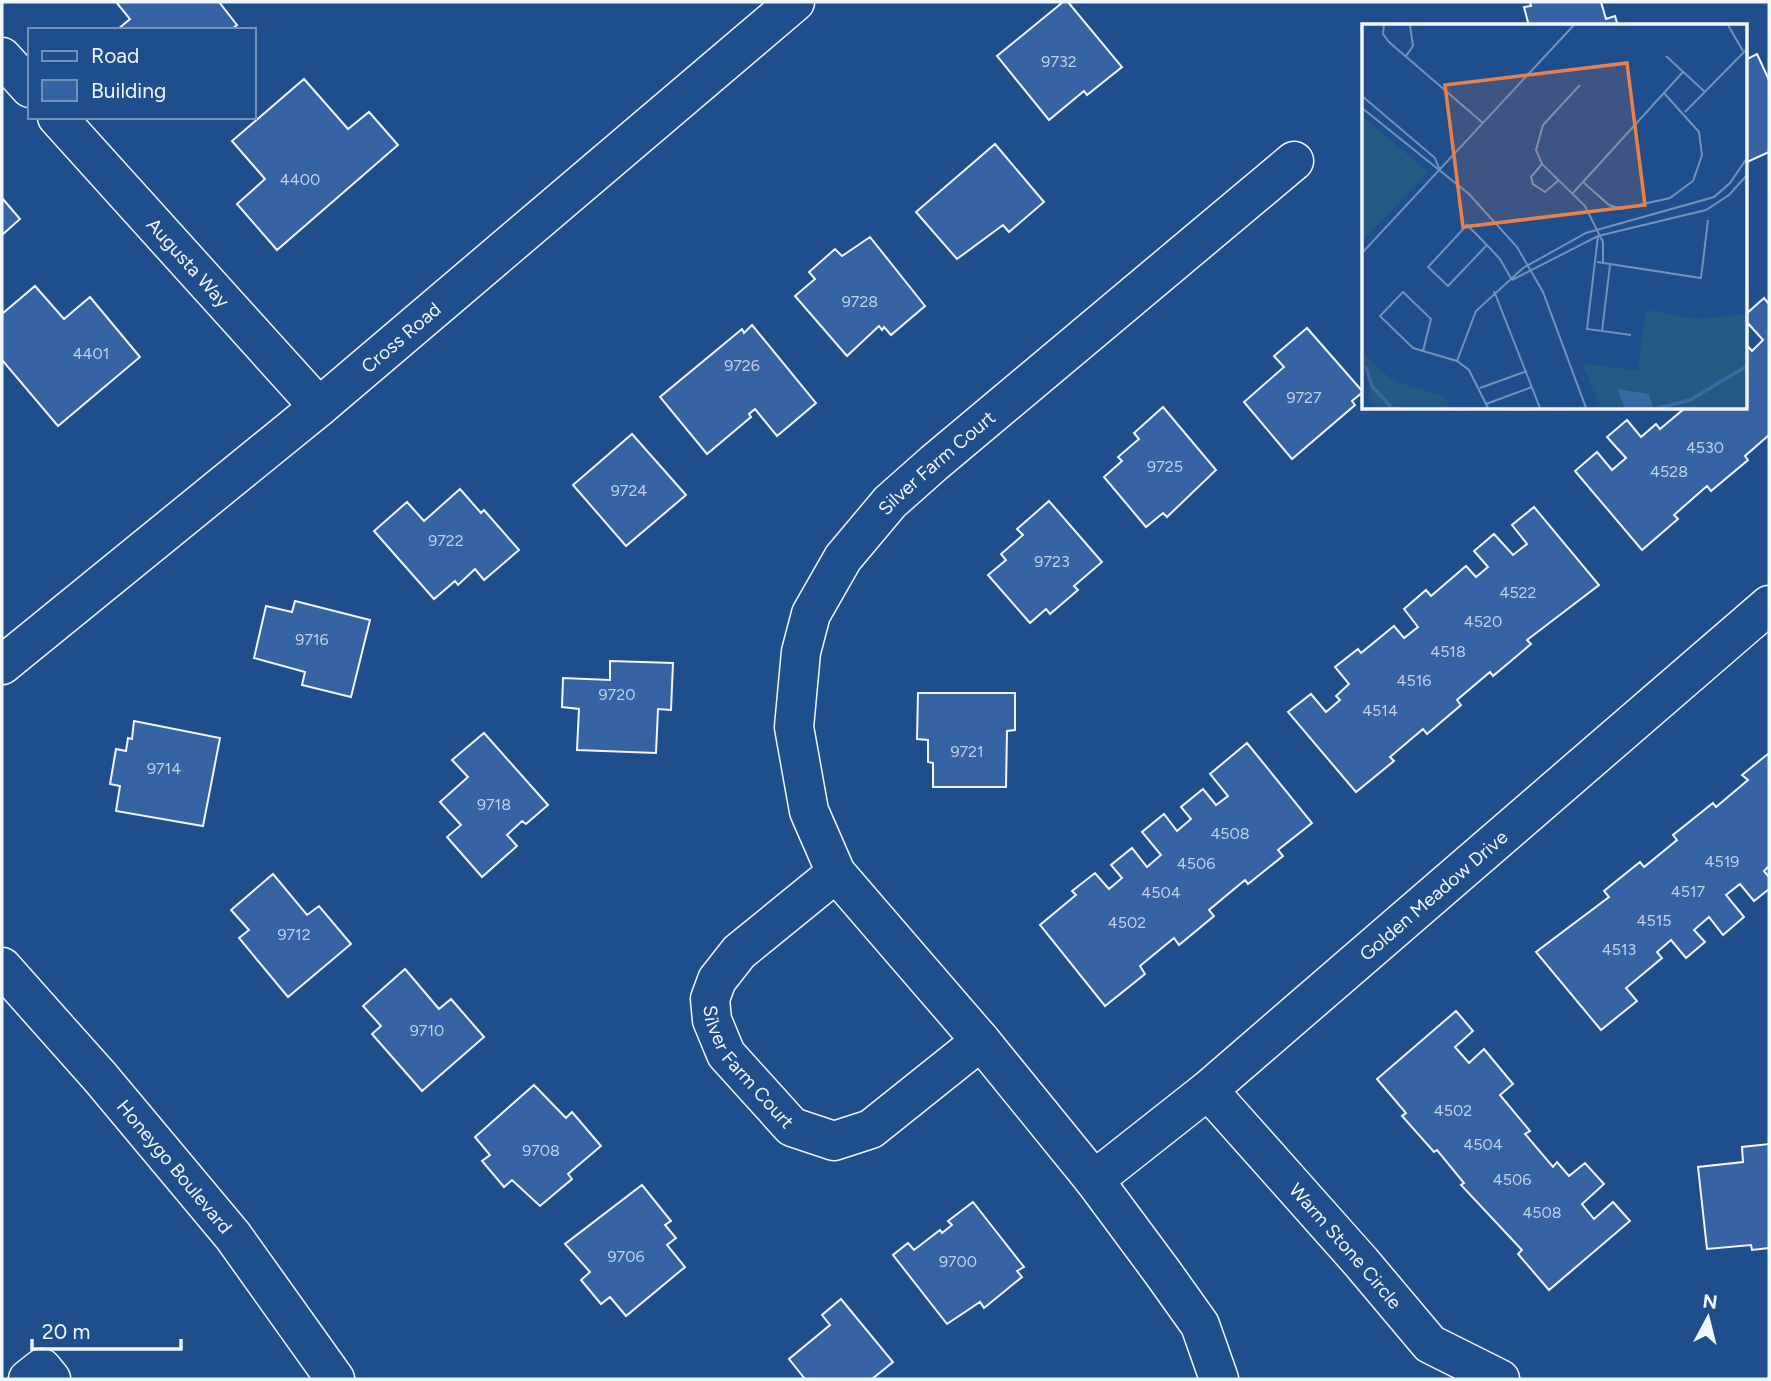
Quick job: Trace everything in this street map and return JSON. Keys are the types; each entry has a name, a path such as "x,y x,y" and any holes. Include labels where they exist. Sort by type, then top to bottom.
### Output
{"street":[{"name":"Cross Road","path":"2,665 319,407 795,2"},
{"path":"2,57 28,86"},
{"name":"Augusta Way","path":"59,119 319,407"},
{"name":"Silver Farm Court","path":"1219,1379 1200,1325 1094,1180 981,1041 835,873 809,811 793,727 801,652 811,614 843,558 890,502 1294,161"},
{"name":"Golden Meadow Drive","path":"1094,1180 1209,1090 1769,606"},
{"name":"Silver Farm Court","path":"835,873 739,952 716,980 710,999 712,1020 726,1054 792,1127 834,1141 871,1129 981,1041"},
{"name":"Honeygo Boulevard","path":"2,967 100,1077 233,1236 335,1379"},
{"name":"Warm Stone Circle","path":"1209,1090 1430,1344 1500,1379"},
{"path":"28,1379 42,1368 51,1379"}],"building":[{"path":"116,2 219,2 237,25 233,28 119,28 130,19"},
{"path":"1063,2 1068,2 1122,67 1087,95 1084,91 1049,120 997,56"},
{"path":"1530,2 1601,2 1606,19 1615,16 1617,24 1528,24 1524,7 1531,6"},
{"path":"1757,54 1769,80 1769,152 1746,163 1746,60"},
{"path":"304,79 348,129 369,112 398,145 277,250 237,204 265,179 232,141"},
{"path":"995,144 1044,202 1009,232 1003,225 957,259 916,212"},
{"path":"2,198 20,219 2,235"},
{"path":"870,237 925,306 891,335 884,327 882,330 879,326 847,356 795,296 815,279 809,272 835,249 842,256"},
{"path":"35,286 64,319 90,297 140,357 58,426 2,360 2,314"},
{"path":"1764,298 1769,304 1769,435 1745,456 1748,460 1711,491 1707,486 1674,515 1678,519 1642,550 1575,471 1597,452 1612,470 1626,458 1607,437 1627,420 1641,437 1656,424 1660,429 1683,410 1746,410 1746,344 1752,351 1763,340 1746,321 1746,314"},
{"path":"752,325 816,403 777,436 755,409 749,414 751,417 707,454 660,397 742,329 744,333"},
{"path":"1307,328 1362,391 1352,401 1355,405 1292,459 1244,402 1284,367 1274,356"},
{"path":"1163,407 1216,470 1167,517 1163,513 1146,527 1104,477 1122,461 1118,457 1139,439 1134,433"},
{"path":"632,434 686,495 626,546 573,485"},
{"path":"460,489 481,513 484,510 519,550 484,580 475,569 458,585 455,581 434,599 374,531 407,502 424,521"},
{"path":"1049,501 1102,562 1074,586 1078,590 1050,614 1046,609 1030,623 988,575 1006,560 1001,554 1023,535 1017,529"},
{"path":"1534,507 1599,585 1527,640 1531,644 1493,676 1490,672 1457,700 1461,705 1427,734 1423,729 1390,757 1394,761 1356,792 1288,712 1311,694 1326,712 1340,700 1336,696 1349,684 1335,667 1358,649 1361,653 1394,626 1404,638 1418,627 1404,609 1426,590 1431,596 1466,566 1476,577 1488,567 1474,551 1494,534 1513,555 1527,544 1512,525"},
{"path":"295,601 370,620 351,697 302,685 305,672 254,658 266,606 292,612"},
{"path":"610,661 673,663 671,710 658,709 656,753 577,750 579,709 562,707 563,678 610,680"},
{"path":"918,693 1015,693 1015,730 1007,731 1006,787 933,787 933,763 928,762 928,740 917,739"},
{"path":"134,721 220,738 203,826 116,811 120,786 110,784 116,749 126,751 128,738 132,739"},
{"path":"484,733 548,805 526,824 522,821 507,835 517,846 482,877 447,837 461,825 440,802 468,777 452,760"},
{"path":"1247,743 1312,823 1278,850 1283,856 1248,884 1245,880 1209,910 1214,916 1179,945 1174,938 1140,966 1145,974 1105,1006 1040,925 1076,895 1072,891 1095,873 1109,889 1122,878 1111,865 1132,848 1147,867 1161,855 1142,832 1164,814 1177,831 1191,819 1181,807 1203,789 1216,805 1228,796 1210,774"},
{"path":"1769,753 1769,866 1764,871 1769,877 1769,889 1754,901 1740,884 1726,895 1744,917 1723,935 1709,917 1694,930 1705,942 1686,958 1671,940 1657,952 1662,958 1626,988 1637,1001 1601,1030 1536,952 1609,897 1604,891 1640,862 1644,867 1677,840 1673,835 1713,803 1716,807 1748,780 1742,775"},
{"path":"273,874 307,915 319,906 351,944 288,997 239,938 249,930 231,910"},
{"path":"405,969 439,1009 451,999 484,1037 422,1091 372,1034 381,1026 363,1006"},
{"path":"1456,1011 1473,1031 1455,1047 1469,1063 1484,1049 1513,1084 1500,1095 1530,1131 1525,1134 1553,1167 1557,1162 1569,1176 1585,1163 1604,1184 1582,1204 1594,1219 1613,1202 1630,1221 1549,1290 1518,1254 1522,1250 1461,1185 1464,1183 1437,1150 1434,1152 1402,1116 1406,1113 1377,1079"},
{"path":"534,1085 566,1118 572,1112 601,1146 568,1174 572,1179 540,1206 512,1180 504,1187 482,1161 490,1155 475,1137"},
{"path":"1769,1144 1769,1248 1752,1250 1751,1245 1707,1249 1698,1167 1743,1162 1742,1147"},
{"path":"642,1185 671,1221 665,1225 676,1238 667,1245 685,1267 626,1316 610,1297 601,1304 581,1280 590,1272 565,1244"},
{"path":"973,1202 1024,1267 1017,1271 1022,1277 984,1308 980,1302 947,1324 893,1255 908,1243 914,1250 940,1230 942,1233 952,1225 948,1221"},
{"path":"841,1299 893,1362 872,1379 805,1379 789,1359 830,1325 822,1315"}]}
